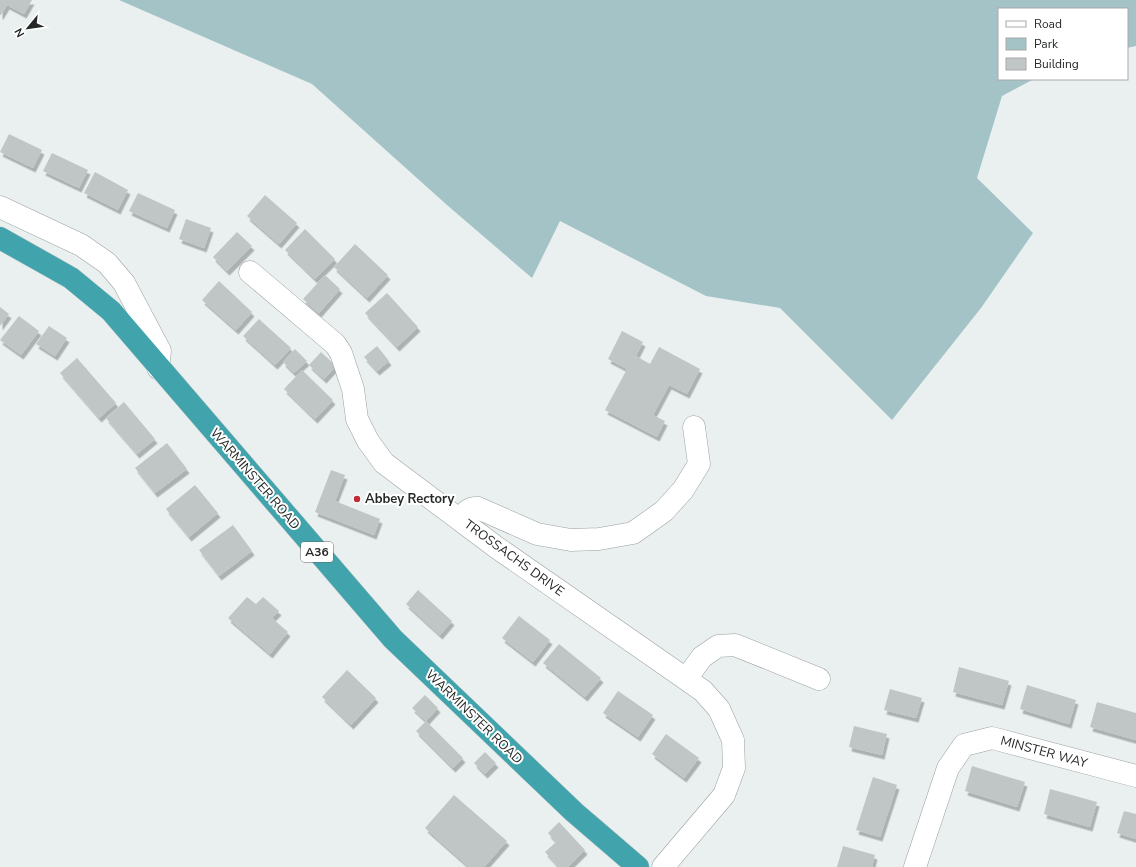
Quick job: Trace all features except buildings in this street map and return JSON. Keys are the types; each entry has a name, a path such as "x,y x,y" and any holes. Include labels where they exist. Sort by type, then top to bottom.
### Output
{"highway":[{"name":"WARMINSTER ROAD","path":"0,238 71,278 111,311 158,368 393,639 574,812 638,867"}],"street":[{"path":"0,206 81,245 107,263 124,283 160,351 158,368"},
{"name":"TROSSACHS DRIVE","path":"250,272 335,344 341,353 354,389 358,419 368,441 384,463 496,547 703,691 720,709 733,740 734,768 724,795 663,867"},
{"path":"460,519 467,510 478,508 537,534 571,540 599,539 633,533 664,511 683,490 699,464 694,427"},
{"path":"686,679 702,657 718,646 735,645 819,679"},
{"name":"MINSTER WAY","path":"915,867 948,768 964,745 992,738 1136,776"}],"green space":[{"path":"119,0 1136,0 1136,46 1128,48 1128,8 998,8 998,80 1032,80 1002,96 977,178 1033,233 981,308 892,420 780,308 706,296 560,221 532,278 447,205 312,84"}],"place":[{"name":"Abbey Rectory","path":"357,499"}]}
